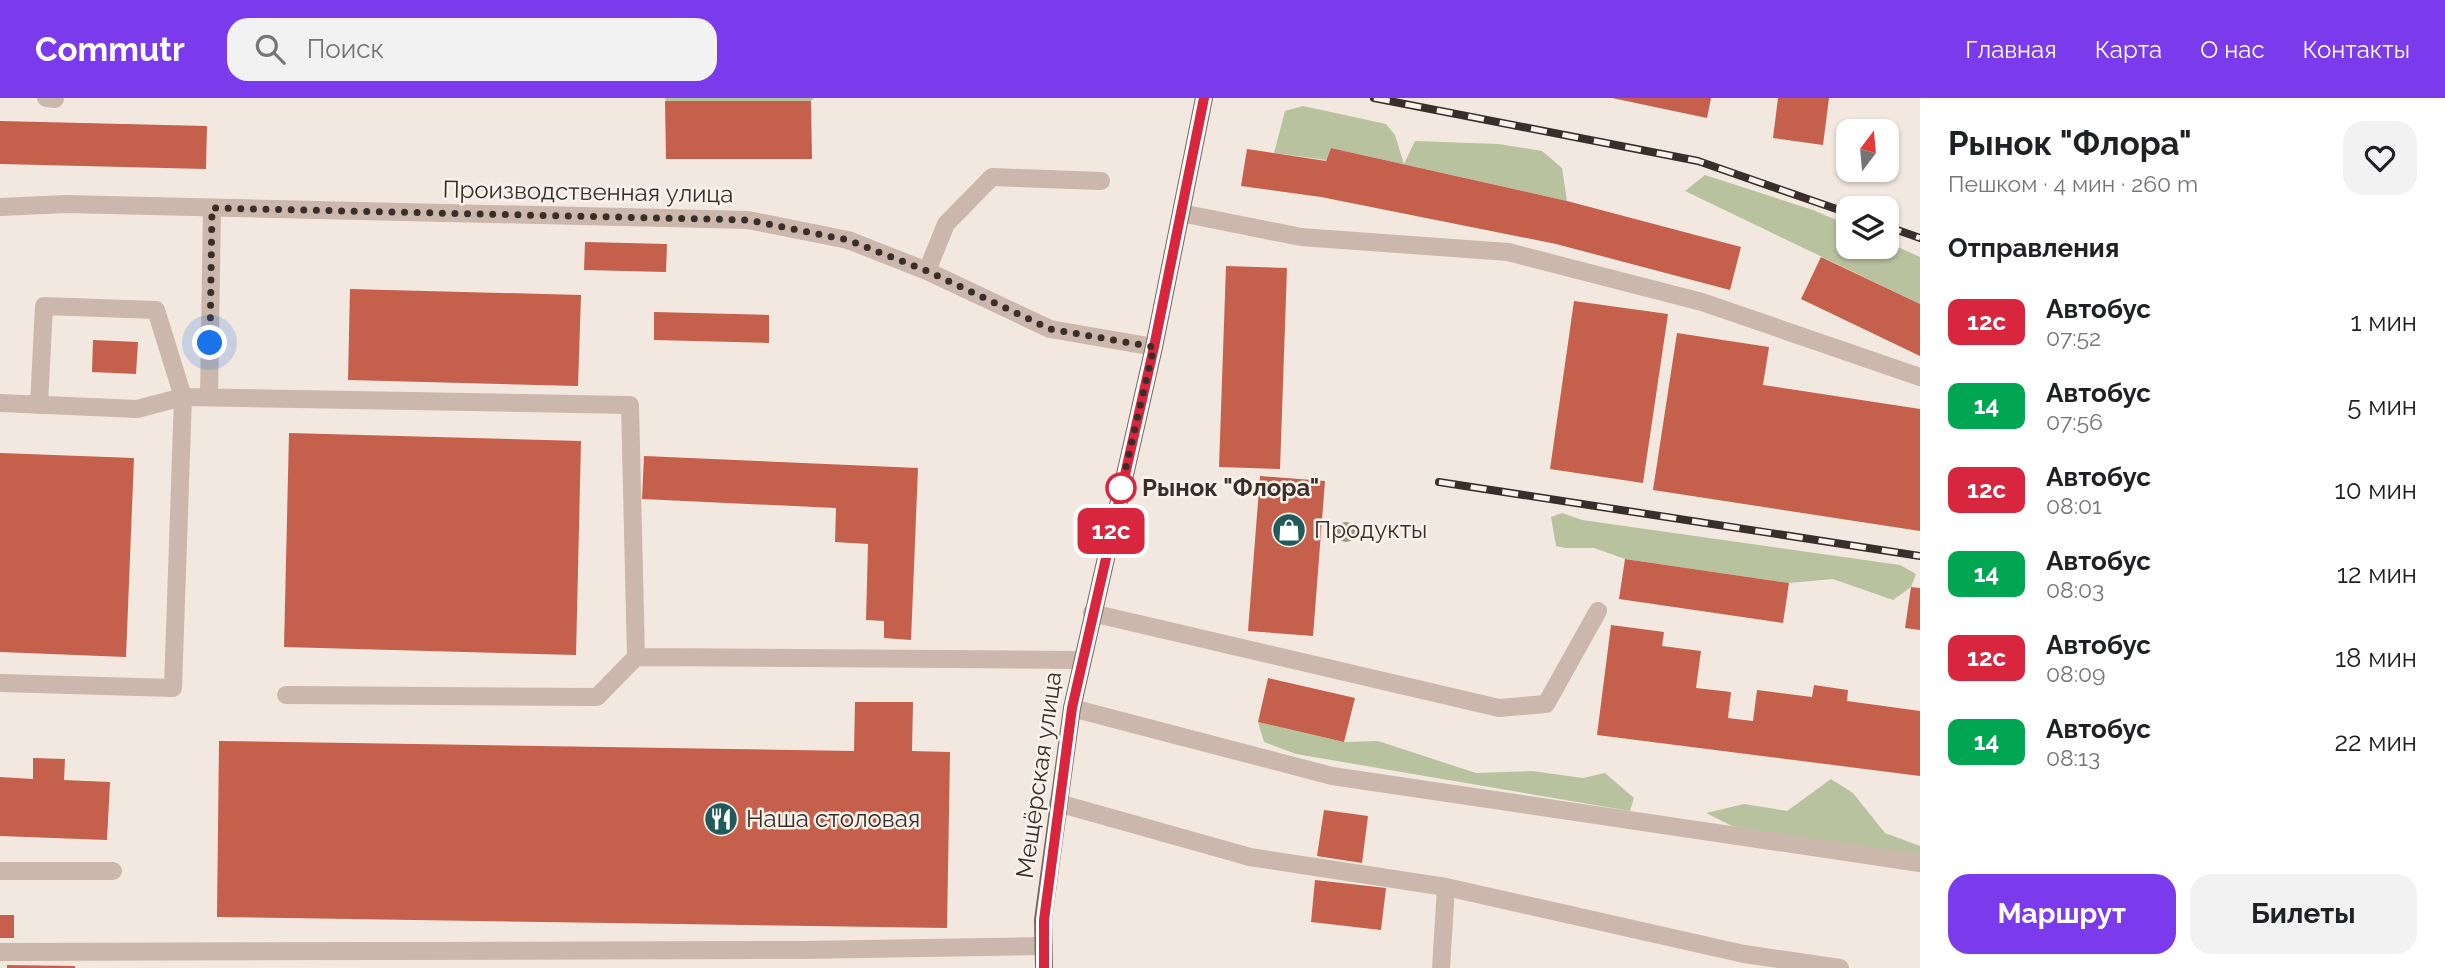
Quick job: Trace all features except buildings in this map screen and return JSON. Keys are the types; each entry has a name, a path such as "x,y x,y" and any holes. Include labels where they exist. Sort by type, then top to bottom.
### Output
{"main road":[{"name":"Мещёрская улица","path":"1044,968 1044,920 1072,708 1154,347 1204,98"}],"street":[{"path":"46,98 55,99"},
{"path":"927,271 946,224 992,177 1101,181"},
{"name":"Производственная улица","path":"0,207 66,204 748,220 848,240 927,271 1050,329 1154,347"},
{"path":"209,397 212,208"},
{"path":"1181,213 1301,237 1508,252 1702,302 1920,377"},
{"path":"0,683 173,688 183,397 156,310 44,306 38,405"},
{"path":"0,403 137,410 183,397 209,397 630,405 636,657 597,697 286,695"},
{"path":"1092,613 1499,708 1546,704 1598,611"},
{"path":"636,657 1081,660"},
{"path":"1072,708 1332,776 1920,863"},
{"path":"1058,803 1250,857 1446,887 1744,954 1840,968"},
{"path":"0,871 113,872"},
{"path":"1441,968 1446,887"},
{"path":"0,953 802,950 1043,946"}],"green space":[{"path":"665,98 814,98 811,101 666,101"},
{"path":"1303,106 1386,124 1395,135 1404,164 1415,141 1499,144 1542,151 1562,168 1567,201 1331,148 1326,160 1274,153 1285,111"},
{"path":"1705,175 1836,220 1836,259 1899,259 1899,247 1920,257 1920,304 1685,191"},
{"path":"1562,513 1582,520 1900,565 1916,574 1911,587 1893,600 1833,579 1789,583 1625,559 1594,548 1556,546 1551,517"},
{"path":"1258,722 1344,742 1378,741 1476,773 1532,771 1583,778 1605,773 1634,798 1630,811 1296,754 1264,742"},
{"path":"1831,779 1853,793 1885,833 1920,846 1920,859 1732,826 1706,813 1744,804 1787,811"}],"railway":[{"path":"1374,98 1698,161 1836,209"},
{"path":"1899,231 1920,238"},
{"path":"1439,482 1920,556"}],"bus line":[{"name":"12с","path":"1044,968 1044,920 1072,708 1154,347 1204,98"}],"place":[{"name":"Рынок \"Флора\"","path":"1121,488"},
{"name":"Продукты","path":"1289,530"},
{"name":"Наша столовая","path":"721,819"}],"route":[{"path":"210,343 212,208 748,220 848,240 927,271 1050,329 1154,347 1121,488"}]}
